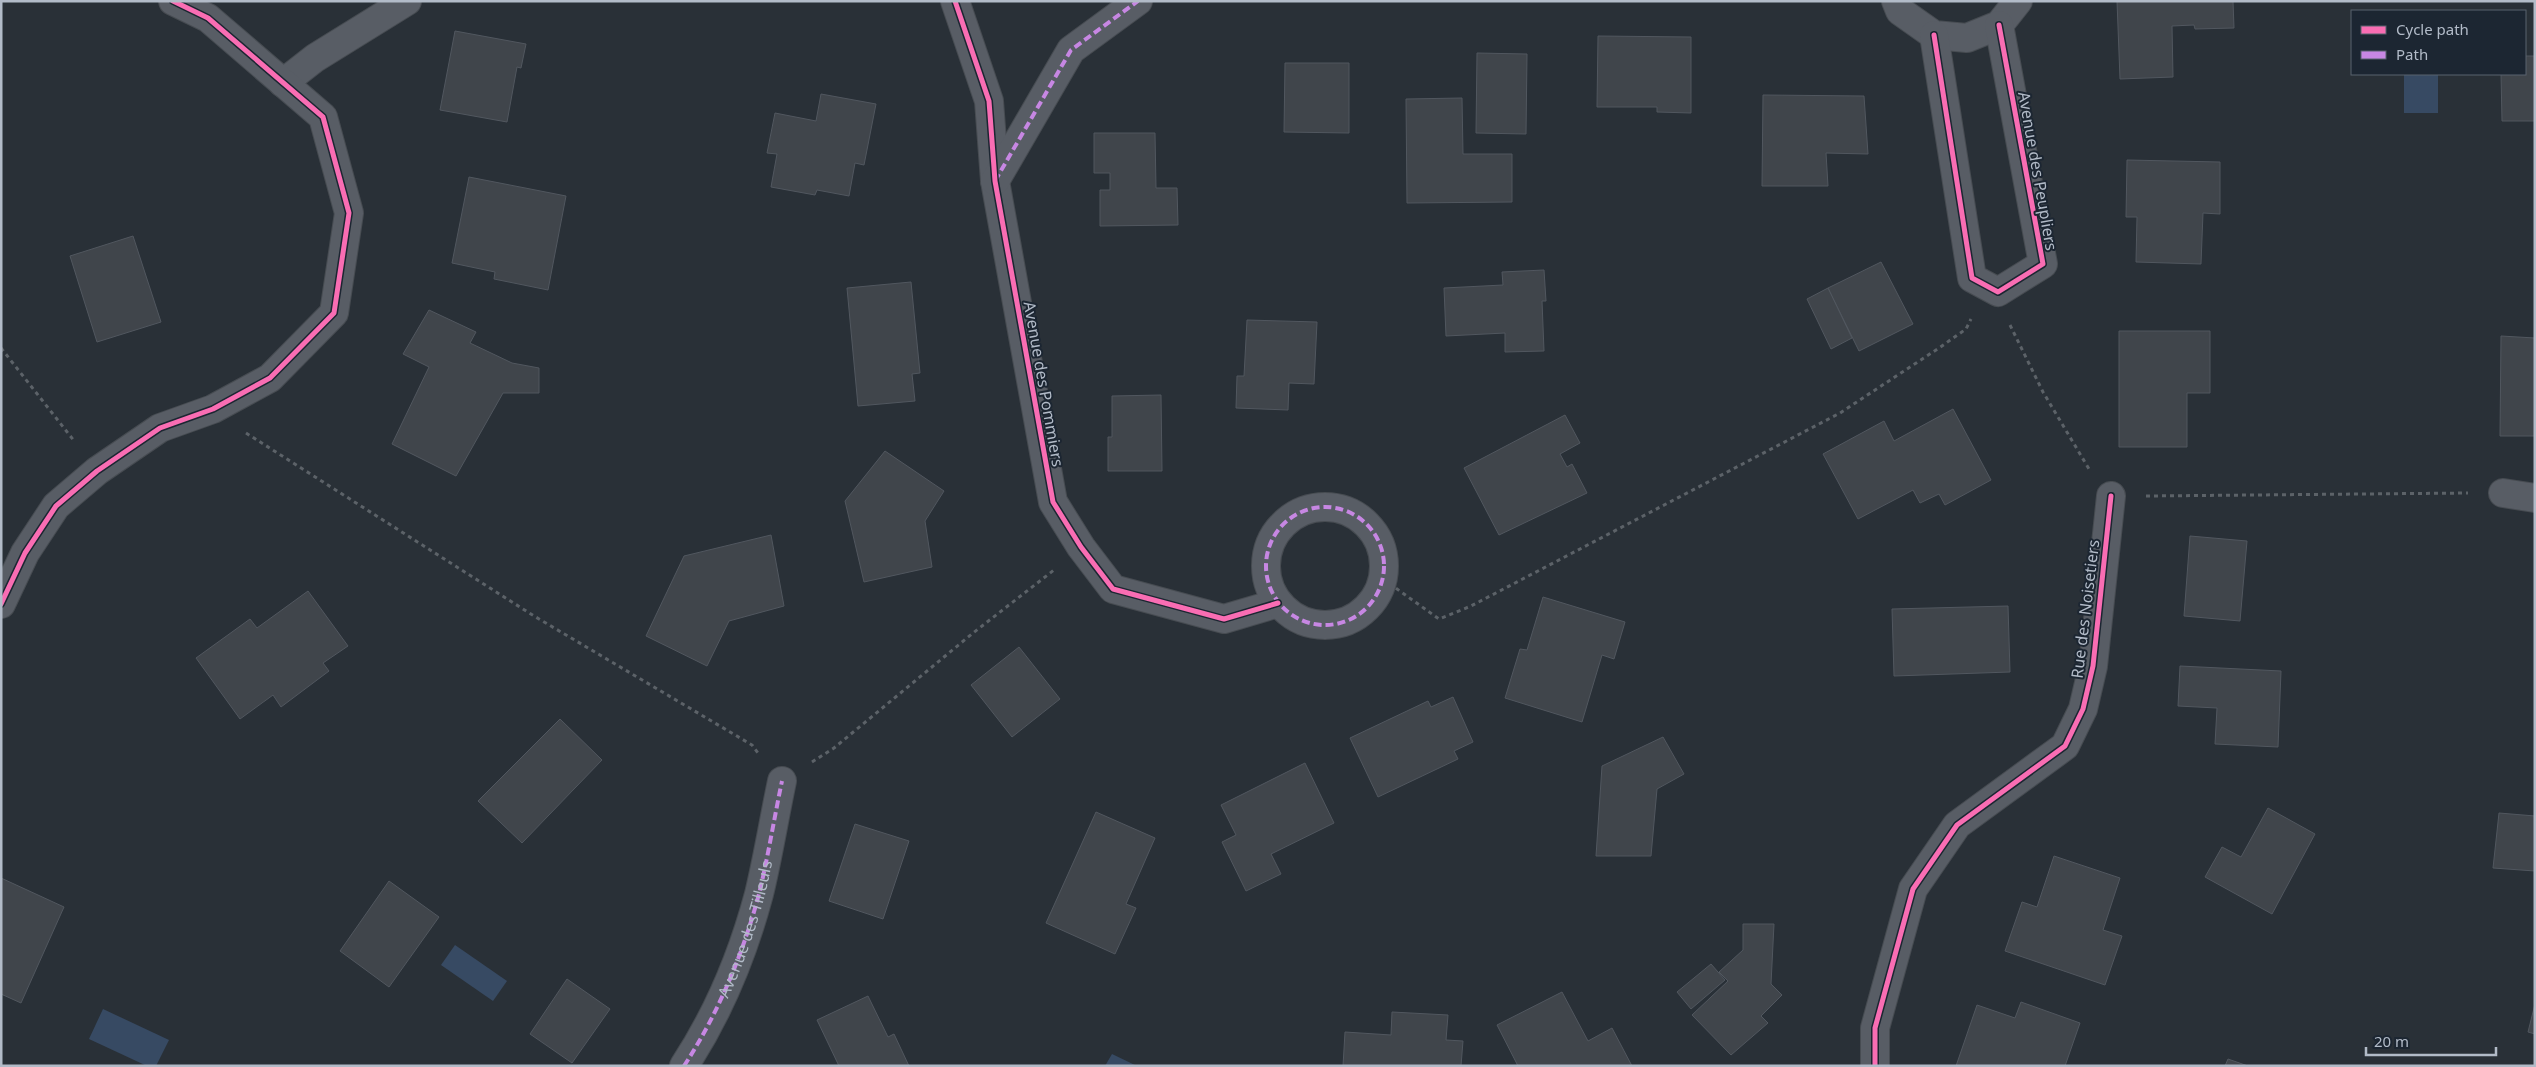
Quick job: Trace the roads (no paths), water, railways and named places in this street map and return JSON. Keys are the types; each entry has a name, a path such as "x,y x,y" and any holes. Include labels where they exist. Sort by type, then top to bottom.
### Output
{"street":[{"path":"1,604 25,553 56,506 97,471 160,428 213,409 270,378 334,313 349,213 323,117 208,18 173,1"},
{"path":"283,83 315,58 407,1"},
{"name":"Avenue des Pommiers","path":"955,1 989,101 996,181 1052,502 1081,547 1113,589 1224,619 1278,603"},
{"path":"996,181 1071,50 1138,1"},
{"path":"1896,1 1900,11 1934,35 1967,38 1999,25 2018,1"},
{"name":"Avenue des Peupliers","path":"1934,35 1972,278 1991,289 2042,264 1999,25"},
{"path":"2503,493 2535,498"},
{"name":"Rue des Noisetiers","path":"1875,1066 1876,1028 1913,889 1957,825 2065,746 2083,709 2093,666 2110,496"},
{"path":"1320,506 1341,508 1351,512 1374,531 1384,558 1383,579 1373,602 1358,616 1336,625 1315,625 1296,619 1278,603 1268,585 1265,558 1271,538 1286,520 1304,509 1320,506"},
{"name":"Avenue des Tilleuls","path":"684,1066 701,1041 730,980 758,894 782,781"}],"water":[{"path":"2404,75 2438,75 2438,113 2404,113"},
{"path":"455,945 507,981 493,1001 441,965"},
{"path":"103,1009 169,1040 156,1066 147,1066 89,1039"},
{"path":"1112,1054 1137,1066 1105,1066"}]}
